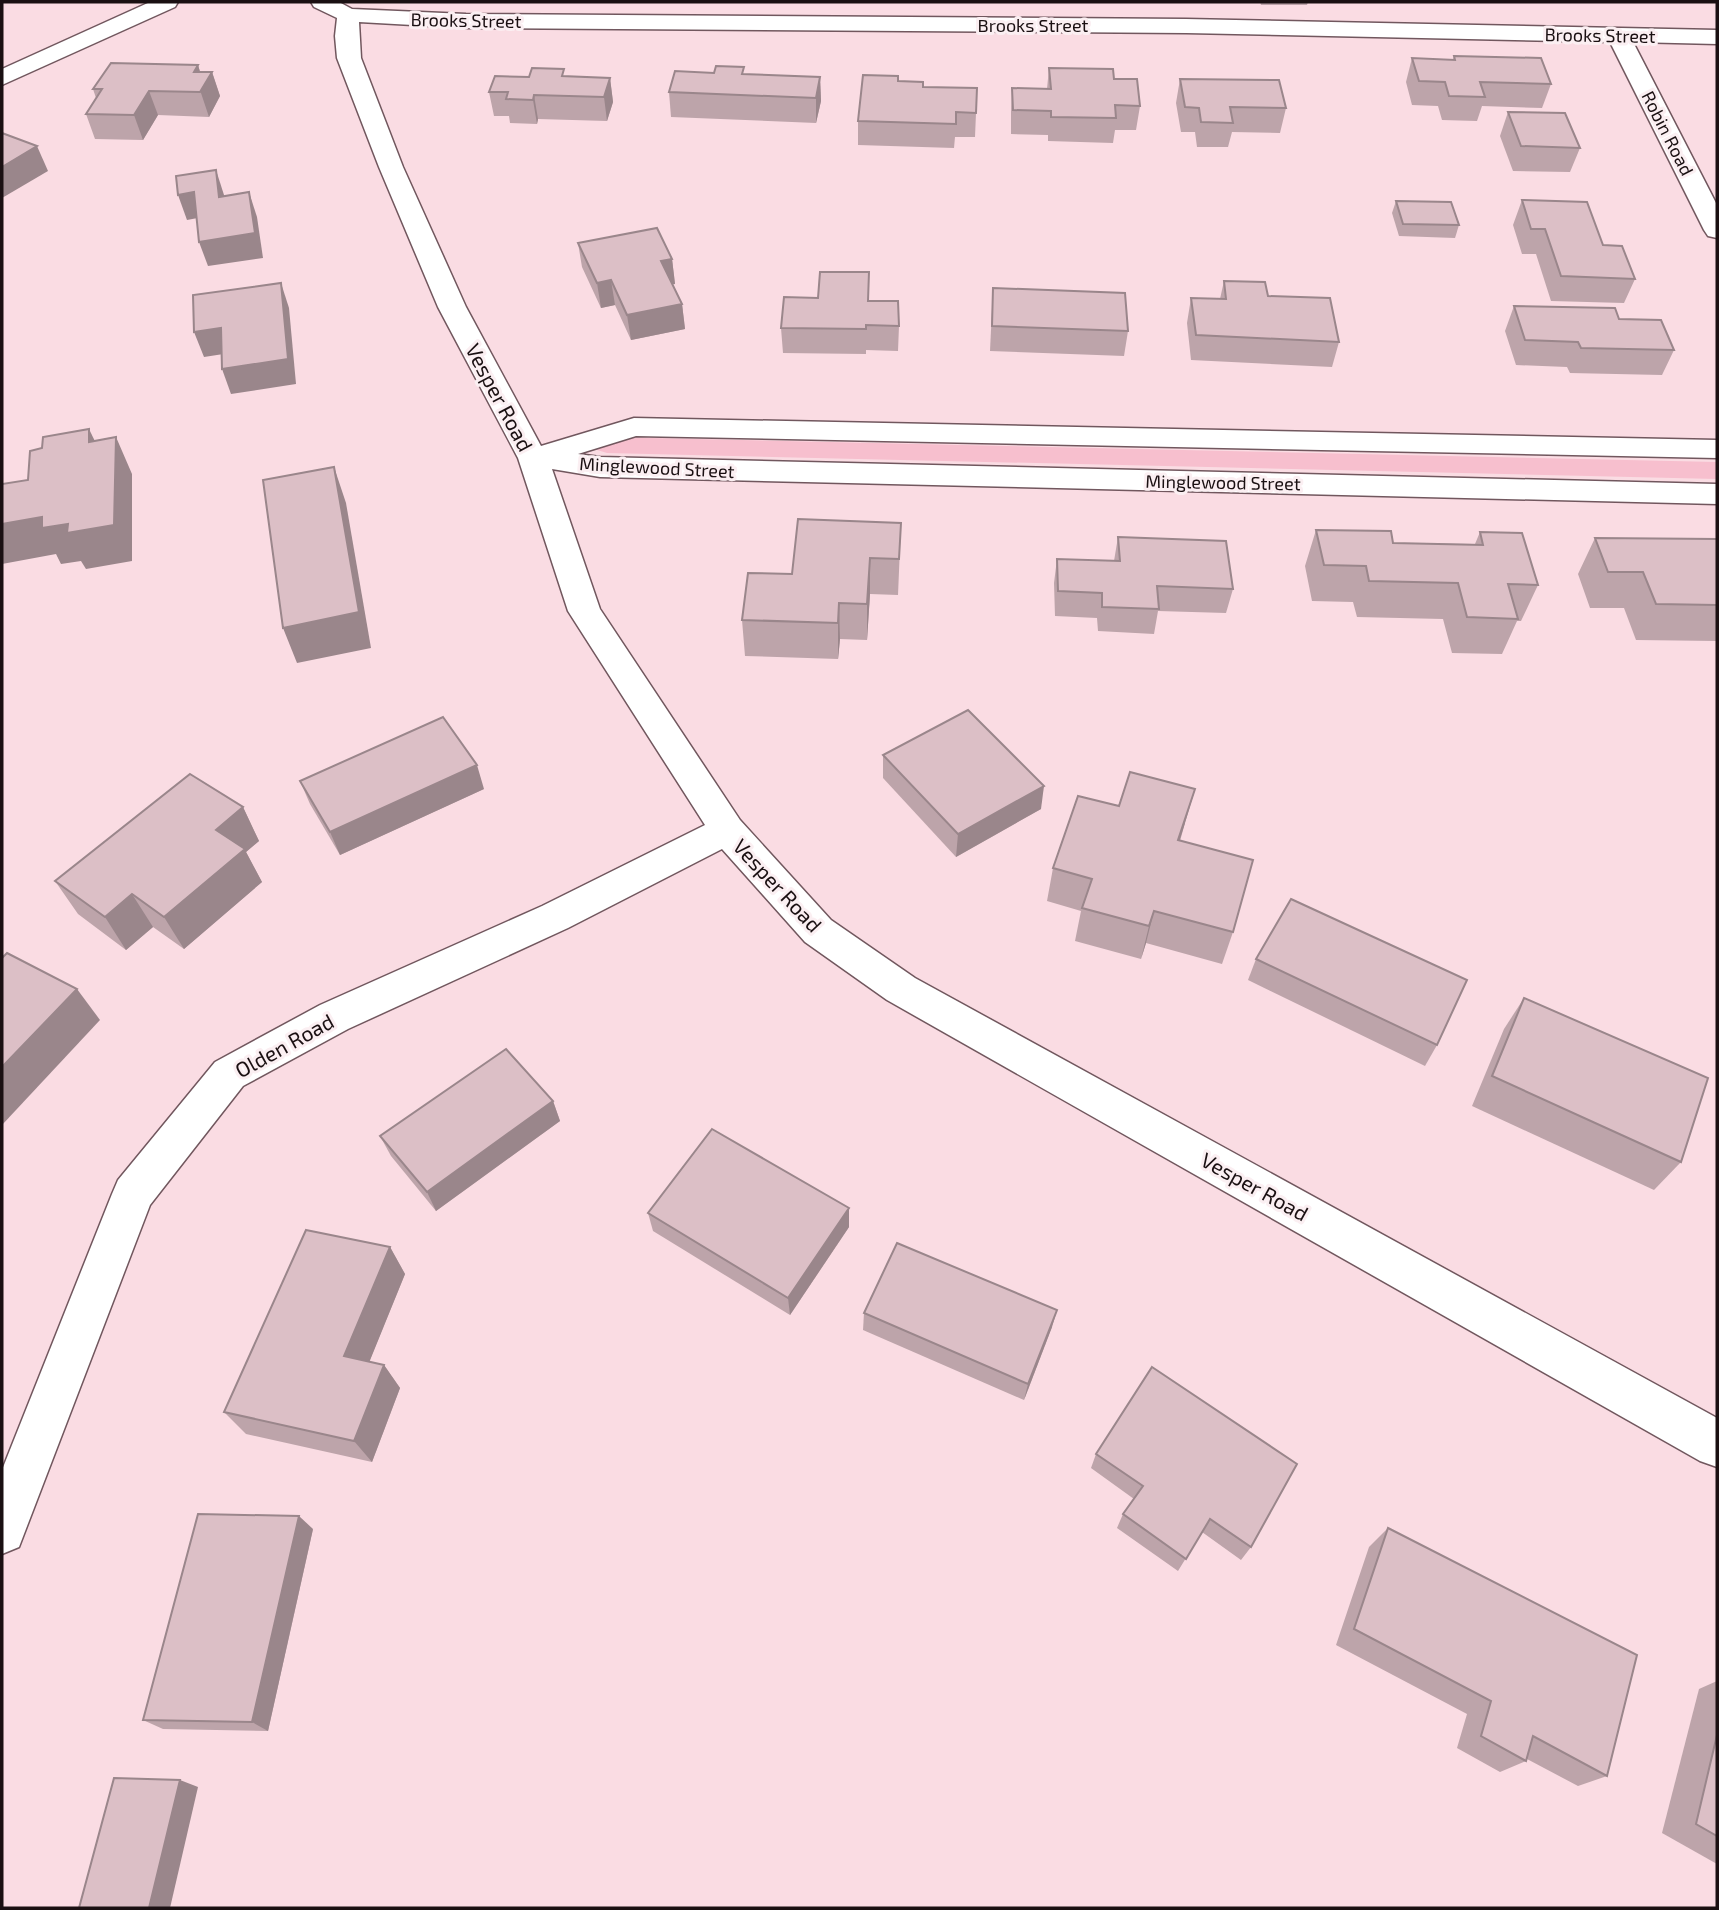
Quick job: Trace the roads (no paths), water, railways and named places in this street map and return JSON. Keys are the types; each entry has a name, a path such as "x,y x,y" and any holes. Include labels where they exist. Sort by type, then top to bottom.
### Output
{"street":[{"path":"2,78 167,2"},
{"path":"1183,2 1186,26"},
{"name":"Brooks Street","path":"335,8 466,21 1186,26 1717,37"},
{"name":"Vesper Road","path":"335,8 346,36 349,58 391,167 452,307 533,458 584,611 727,830 818,931 901,989 1717,1444"},
{"name":"Robin Road","path":"1618,35 1717,230"},
{"name":"Minglewood Street","path":"533,458 634,427 1717,449"},
{"name":"Minglewood Street","path":"533,458 600,467 1717,494"},
{"name":"Olden Road","path":"2,1530 132,1194 229,1074 334,1017 555,917 727,830"}]}
